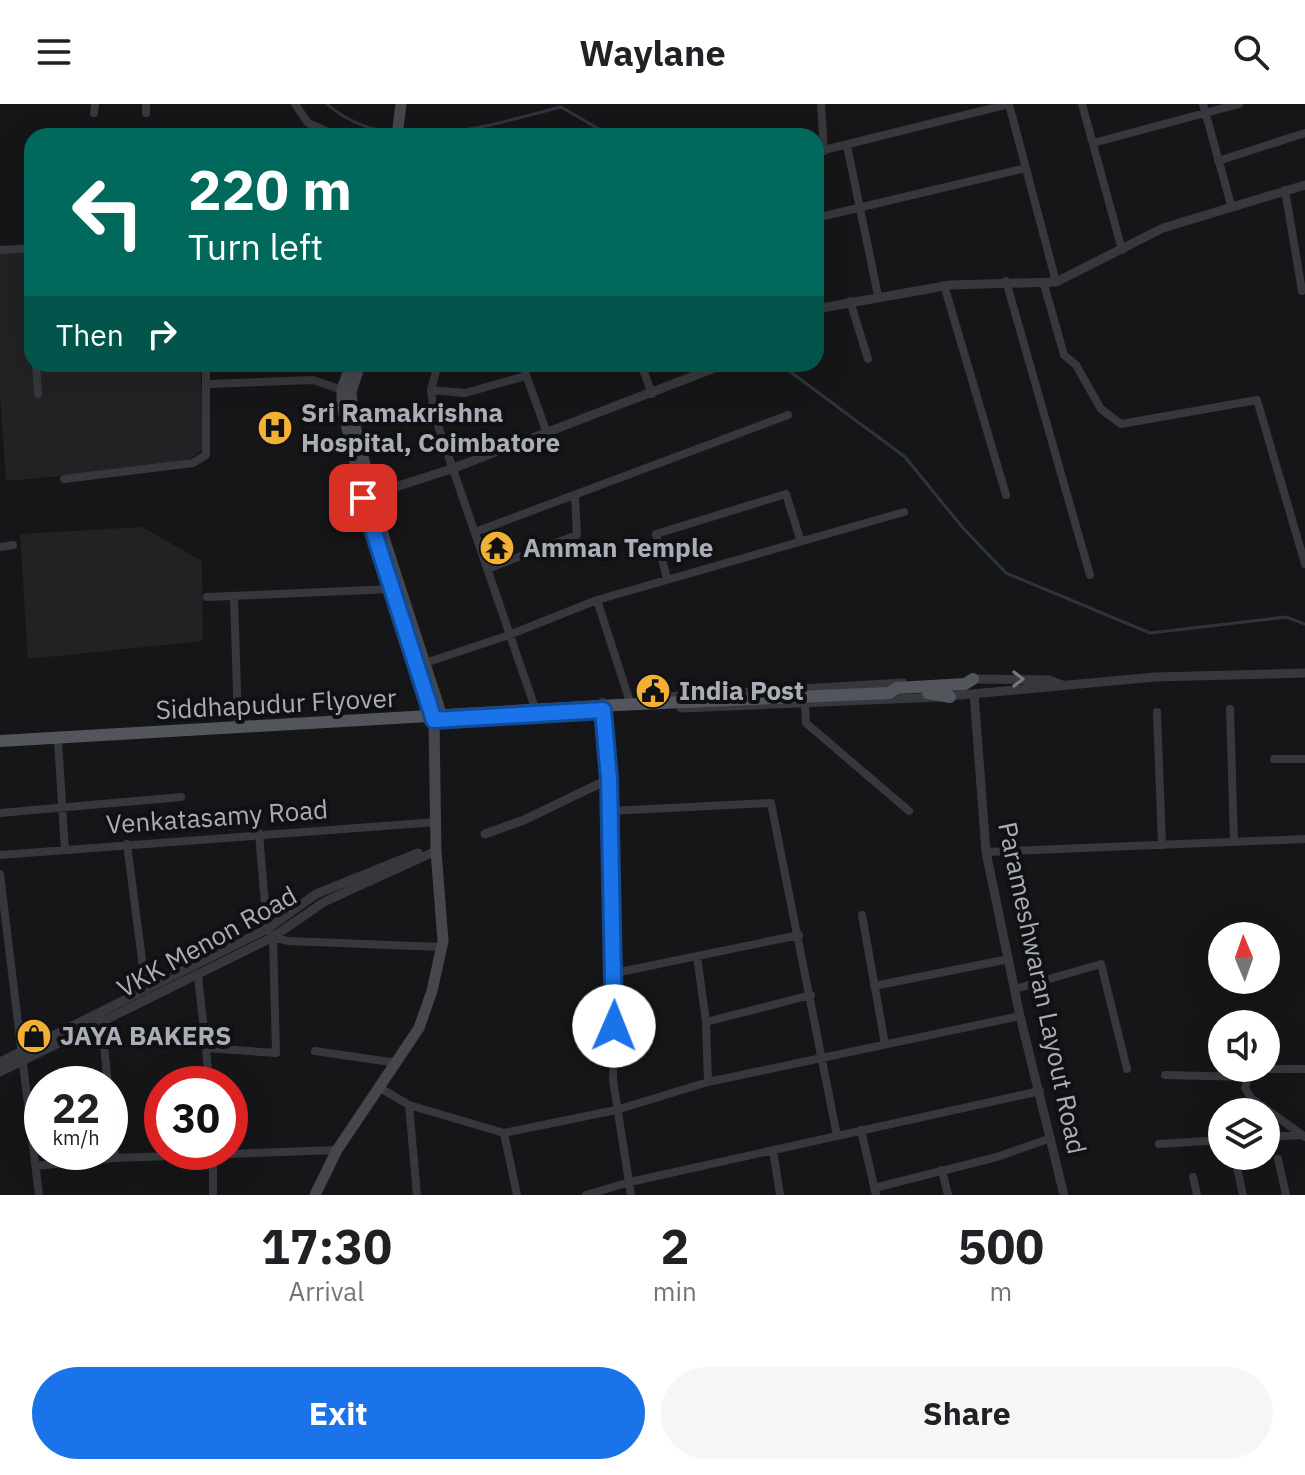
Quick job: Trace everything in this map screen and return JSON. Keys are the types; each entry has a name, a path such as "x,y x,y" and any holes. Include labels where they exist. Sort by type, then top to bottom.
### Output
{"main road":[{"path":"398,128 401,104"},
{"path":"350,372 346,391 368,496 392,589 435,714"},
{"path":"346,391 356,372"},
{"path":"315,1195 337,1150 419,1028 441,947 436,849 435,714 425,663 368,496"},
{"name":"Siddhapudur Flyover","path":"0,741 617,705 889,693 965,684 973,679"},
{"name":"Siddhapudur Flyover","path":"924,690 950,697"},
{"path":"0,741 238,721 435,714"},
{"path":"0,741 58,742 435,714"}],"street":[{"path":"295,104 308,123 319,128"},
{"path":"820,128 821,104"},
{"path":"824,151 1009,104 1056,282"},
{"path":"1082,104 1122,250"},
{"path":"1203,104 1231,205"},
{"path":"1093,143 1239,104"},
{"path":"1218,161 1305,133"},
{"path":"847,146 878,295"},
{"path":"824,216 1026,168"},
{"path":"824,307 944,285 1056,282 1163,228 1305,185"},
{"path":"1285,190 1302,291"},
{"path":"0,250 24,248"},
{"path":"1006,281 1090,575"},
{"path":"1044,284 1064,355 1076,365 1101,409 1121,424 1257,400 1305,564"},
{"path":"944,285 1006,495"},
{"path":"850,301 868,359"},
{"path":"37,372 38,394"},
{"path":"64,479 193,463 206,455 207,372"},
{"path":"436,372 431,390 434,414 534,705"},
{"path":"525,372 547,433"},
{"path":"644,372 652,394"},
{"path":"368,496 454,468 706,372"},
{"path":"431,390 465,393 526,376"},
{"path":"208,384 313,380 346,391"},
{"path":"475,532 788,415"},
{"path":"667,579 656,534 786,494 800,539"},
{"path":"487,569 577,535 575,495"},
{"path":"425,663 509,635 597,600 800,539 904,512"},
{"path":"0,547 13,545"},
{"path":"207,597 392,589"},
{"path":"234,597 238,721"},
{"path":"597,600 629,699"},
{"path":"435,714 534,705 805,704 1050,690 1062,685 1155,677 1305,673"},
{"path":"435,714 973,679 1049,680 1062,685"},
{"name":"Parameshwaran Layout Road","path":"974,694 986,852 1020,1016 1064,1195"},
{"path":"805,704 806,723 909,811"},
{"path":"602,705 609,779 616,1110 631,1195"},
{"path":"1230,709 1234,842"},
{"path":"1157,712 1162,845"},
{"path":"58,742 65,850"},
{"path":"1274,759 1305,759"},
{"path":"485,834 524,820 609,779"},
{"path":"0,813 181,797"},
{"path":"610,811 771,803 837,1136"},
{"name":"Venkatasamy Road","path":"0,855 259,833 437,822"},
{"path":"206,1048 276,1053 270,933 259,833"},
{"path":"986,852 1305,839"},
{"path":"127,844 146,991"},
{"name":"VKK Menon Road","path":"0,1072 20,1058 198,976 324,902 436,849"},
{"path":"0,874 5,947 24,1085"},
{"path":"862,915 885,1044"},
{"path":"270,933 288,941 441,947"},
{"name":"VKK Menon Road","path":"102,1019 146,991 270,933"},
{"path":"615,973 799,935"},
{"path":"697,956 706,1022 708,1082"},
{"path":"874,986 1009,959"},
{"path":"1015,989 1101,964 1127,1069"},
{"path":"198,976 208,1066"},
{"path":"706,1022 811,995"},
{"path":"380,1088 409,1105 504,1133 616,1110 708,1082 1020,1016"},
{"path":"102,1019 106,1066"},
{"path":"315,1051 397,1063"},
{"name":"VKK Menon Road","path":"0,1062 20,1058"},
{"path":"1280,1069 1305,1069"},
{"path":"1165,1075 1208,1076"},
{"path":"1247,1082 1245,1088 1251,1098 1303,1136"},
{"path":"586,1195 630,1182 1040,1091"},
{"path":"409,1105 417,1195"},
{"path":"861,1130 875,1192 1051,1138"},
{"path":"504,1133 517,1195"},
{"path":"1280,1137 1303,1136"},
{"path":"1159,1144 1208,1141"},
{"path":"248,1152 337,1150"},
{"path":"773,1150 780,1195"},
{"path":"1280,1168 1286,1195"},
{"path":"36,1170 39,1195"},
{"path":"213,1170 213,1195"},
{"path":"942,1170 948,1195"},
{"path":"1237,1170 1243,1195"},
{"path":"1193,1177 1197,1195"}],"shaded area":[{"path":"24,248 24,372 200,372 205,447 190,459 117,471 6,481 0,395 0,250"},
{"path":"142,527 202,561 203,641 28,659 20,534"}],"waterway":[{"path":"327,104 352,121 372,128"},
{"path":"476,128 561,107 597,128"},
{"path":"791,372 905,457 963,528 1006,573 1150,633 1286,617 1305,624"}],"place":[{"name":"Sri Ramakrishna Hospital, Coimbatore","path":"275,428"},
{"name":"Amman Temple","path":"497,548"},
{"name":"India Post","path":"653,691"},
{"name":"JAYA BAKERS","path":"34,1036"}],"route":[{"path":"363,498 434,720 603,710 609,779 614,1026"}]}
